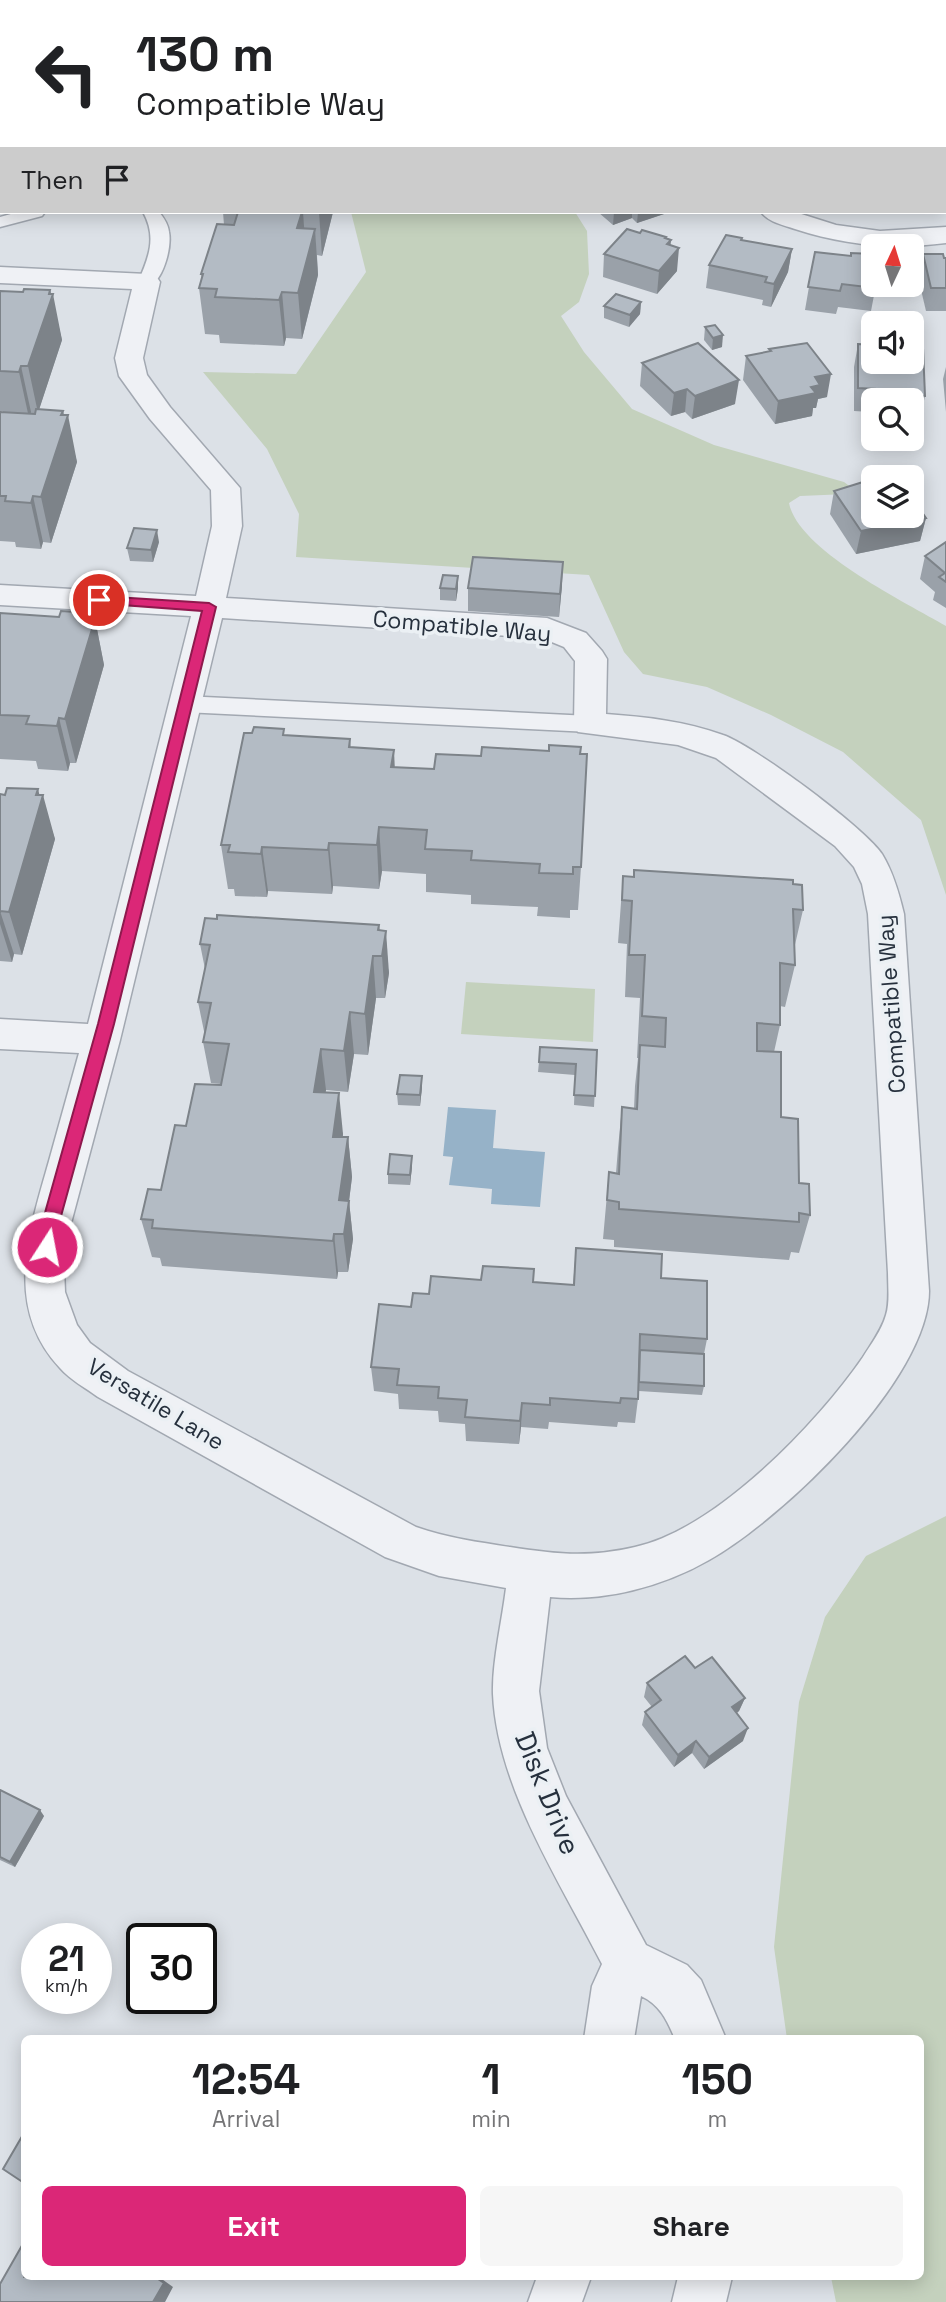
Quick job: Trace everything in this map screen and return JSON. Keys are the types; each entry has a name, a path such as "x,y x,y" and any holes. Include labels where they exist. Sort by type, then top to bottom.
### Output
{"street":[{"path":"781,214 855,236 904,241 946,236"},
{"path":"0,275 148,282"},
{"name":"Versatile Lane","path":"148,282 131,347 133,376 160,414 225,488 227,526 102,1040 50,1227 44,1268 45,1292 51,1317 75,1356 113,1384 401,1542 426,1553 453,1560 531,1570"},
{"name":"Compatible Way","path":"0,595 547,628 575,640 592,659 590,724 676,734 712,742 728,750 846,837 868,860 886,914 908,1293 906,1318 885,1362 859,1399 816,1445 756,1500 699,1544 660,1561 616,1572 554,1576 531,1570"},
{"path":"0,1034 102,1040"},
{"name":"Disk Drive","path":"531,1570 516,1691 524,1748 548,1810 628,1963"},
{"path":"610,2035 617,1986 628,1963 669,1983 682,1998 699,2035"},
{"path":"555,2302 563,2280"},
{"path":"699,2302 704,2280"}],"lane":[{"path":"0,222 29,214"},
{"path":"148,282 162,243 162,229 152,214"},
{"path":"184,704 590,724"}],"green space":[{"path":"352,214 576,214 587,231 589,274 579,302 561,316 584,352 632,409 714,445 844,482 852,488 847,494 800,496 789,503 797,521 812,539 832,556 881,589 946,626 946,895 921,820 843,752 771,715 707,687 643,674 624,652 589,575 296,557 299,514 267,449 203,372 296,374 366,272"},
{"path":"466,982 595,989 593,1042 461,1034"},
{"path":"946,1516 946,2302 836,2302 832,2280 924,2280 924,2035 786,2035 774,1947 799,1702 825,1617 866,1556"}],"water":[{"path":"448,1107 496,1110 493,1148 545,1152 540,1207 491,1204 492,1189 449,1185 453,1157 443,1156"}],"building":[{"path":"237,214 301,214 297,228 315,229 298,293 282,292 279,300 215,297 217,289 199,288 217,224 234,225"},
{"path":"627,229 666,237 671,240 667,244 679,248 659,271 604,254"},
{"path":"726,235 792,249 774,284 765,282 767,277 709,265"},
{"path":"815,252 851,256 851,253 861,253 861,286 842,284 840,291 808,287"},
{"path":"924,254 943,254 946,258 946,288 931,288"},
{"path":"24,289 50,290 49,294 53,294 28,366 21,366 19,372 0,371 0,291 23,292"},
{"path":"616,294 641,302 630,315 604,306"},
{"path":"715,325 723,335 713,338 705,327"},
{"path":"698,343 739,380 695,396 687,389 674,393 642,363"},
{"path":"807,343 831,374 815,377 820,385 811,387 816,393 778,401 746,356"},
{"path":"858,344 861,344 861,374 924,372 925,396 924,388 858,388"},
{"path":"36,409 63,411 61,415 68,415 41,497 33,496 31,503 5,501 6,496 0,496 0,412 35,414"},
{"path":"861,483 861,528 876,528 861,531 834,491"},
{"path":"134,528 157,530 151,550 127,548"},
{"path":"946,542 946,582 939,577 945,573 925,556"},
{"path":"473,557 563,562 560,594 468,588"},
{"path":"443,575 458,576 456,589 440,588"},
{"path":"61,611 90,613 88,619 95,619 65,719 59,718 57,726 26,724 29,716 0,715 0,613 59,617"},
{"path":"254,727 284,729 283,735 350,739 349,747 394,750 391,767 434,769 436,754 481,756 482,747 549,751 549,745 581,747 580,754 587,754 581,867 573,867 573,874 539,873 540,864 471,860 472,851 425,849 427,830 379,827 377,845 329,843 328,850 262,847 261,854 228,852 230,845 221,845 244,733 252,733"},
{"path":"7,788 38,789 36,795 43,795 9,912 0,911 0,794 5,795"},
{"path":"634,870 793,880 793,884 802,885 803,910 793,909 795,965 780,963 780,1025 757,1023 757,1051 781,1052 781,1117 798,1119 799,1183 809,1184 810,1215 799,1213 799,1222 619,1209 619,1202 607,1200 609,1172 619,1174 622,1107 637,1109 640,1045 665,1047 666,1018 642,1016 645,955 629,955 632,901 622,900 623,876 634,877"},
{"path":"217,915 379,925 378,930 386,931 382,956 373,956 365,1014 350,1012 344,1051 321,1049 314,1092 339,1093 333,1137 348,1137 339,1200 349,1201 344,1234 334,1234 333,1241 152,1228 153,1220 141,1219 148,1189 161,1190 175,1125 186,1126 195,1084 221,1085 229,1044 203,1042 211,1003 198,1002 210,945 200,944 205,918 217,919"},
{"path":"540,1047 597,1050 595,1096 574,1095 576,1064 539,1062"},
{"path":"400,1075 422,1076 420,1095 397,1094"},
{"path":"390,1154 412,1156 410,1175 388,1174"},
{"path":"576,1248 662,1254 661,1278 707,1281 707,1339 640,1334 638,1399 621,1398 620,1403 550,1398 550,1405 522,1403 520,1421 465,1417 467,1400 438,1398 439,1387 397,1385 399,1369 371,1367 379,1304 411,1307 413,1293 429,1294 431,1276 481,1280 483,1266 534,1269 533,1282 574,1285"},
{"path":"640,1350 704,1354 704,1386 639,1382"},
{"path":"685,1656 695,1668 712,1657 745,1698 732,1707 748,1728 709,1757 696,1741 678,1755 645,1712 661,1700 647,1683"},
{"path":"0,1790 40,1810 10,1862 0,1857"},
{"path":"21,2138 21,2181 3,2169"},
{"path":"21,2247 21,2280 160,2280 164,2283 153,2302 0,2302 0,2284"}],"route":[{"path":"47,1247 50,1227 106,1024 209,607 99,600"}]}
